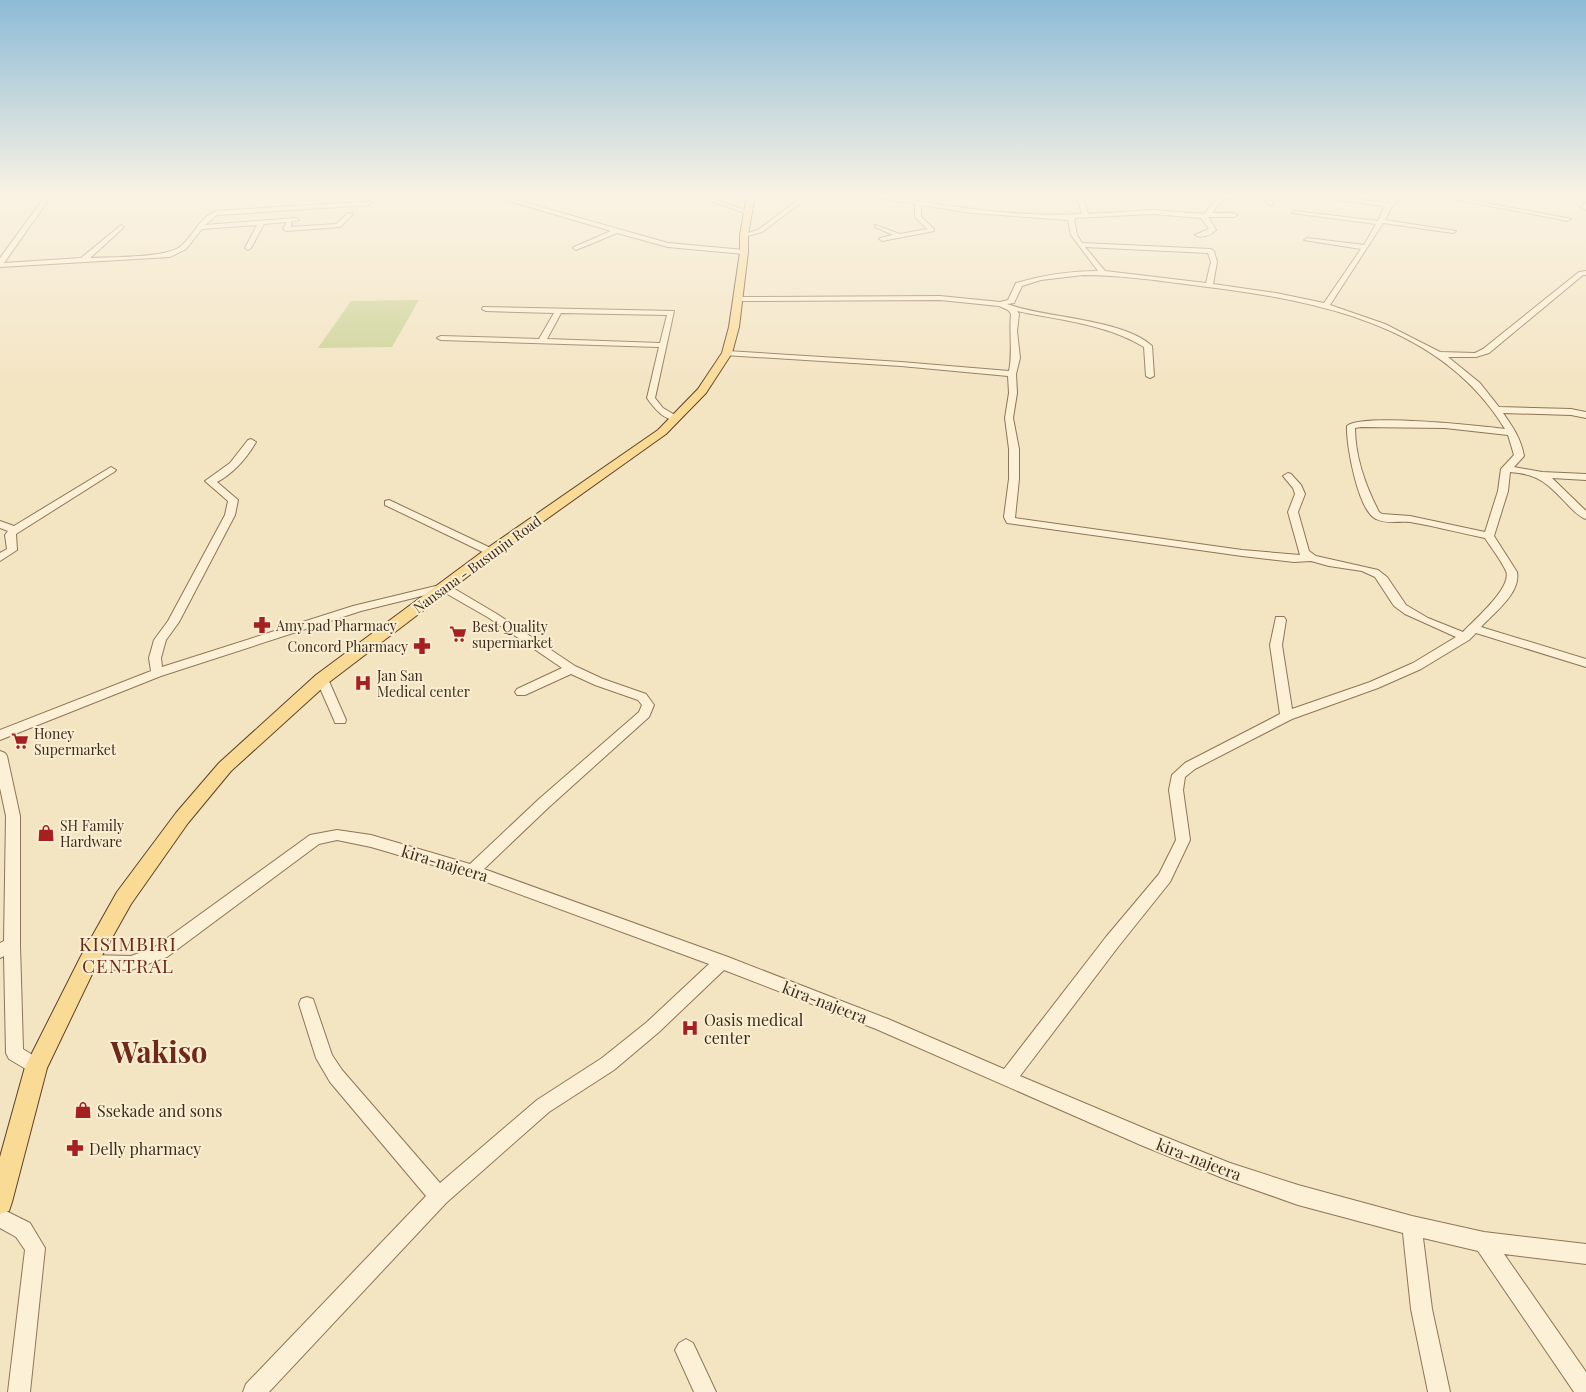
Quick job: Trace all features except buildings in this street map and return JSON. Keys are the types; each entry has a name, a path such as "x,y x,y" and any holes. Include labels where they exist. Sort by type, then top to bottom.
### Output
{"main road":[{"name":"Nansana - Busunju Road","path":"0,1202 36,1067 88,962 124,898 182,818 225,767 322,679 491,552 662,432 702,391 727,353 739,299 743,260"}],"street":[{"path":"0,264 96,260"},
{"path":"1092,260 1104,274"},
{"path":"1209,285 1214,260"},
{"path":"1327,304 1356,260"},
{"path":"1441,354 1480,354 1581,273 1586,273"},
{"path":"1000,304 1011,301 1019,285 1031,281 1066,275 1104,274 1280,294 1327,304 1389,327 1441,354 1478,385 1497,410 1518,445 1519,456 1506,469 1503,490 1489,536"},
{"path":"739,299 940,298 1000,304 1103,329 1143,341 1148,346 1150,376"},
{"path":"1011,308 1015,314 1013,331 1016,358 1012,374 1013,393 1009,418 1014,449 1014,479 1009,517 1011,521 1242,553 1294,559 1311,558 1373,572 1384,580 1395,600 1403,608 1469,633 1586,663"},
{"path":"486,309 671,313 651,398 660,410 676,418"},
{"path":"541,342 559,310"},
{"path":"441,338 662,345"},
{"path":"727,353 902,364 1012,374"},
{"path":"1497,410 1571,412 1586,415"},
{"path":"1008,1078 1112,942 1165,878 1182,840 1182,826 1176,790 1179,776 1190,766 1287,716 1374,685 1417,666 1469,633 1506,593 1513,579 1512,572 1489,536 1410,519 1379,517 1375,514 1361,481 1354,456 1351,426 1361,424 1445,425 1512,433"},
{"path":"157,673 155,658 160,640 173,622 230,515 233,500 210,481 221,476 230,468 251,442"},
{"path":"1506,469 1539,475 1586,478"},
{"path":"0,558 12,550 10,535 15,530 111,470"},
{"path":"1539,475 1586,516"},
{"path":"1288,476 1298,487 1300,494 1293,512 1304,552 1311,558"},
{"path":"389,504 491,552"},
{"path":"0,524 15,530"},
{"path":"0,735 78,702 157,673 357,608 444,588 493,616 572,669 599,682 642,697 648,705 644,714 544,803 473,871"},
{"path":"1280,620 1276,645 1287,716"},
{"path":"521,692 572,669"},
{"path":"322,679 340,720"},
{"path":"0,756 13,816 6,948 15,1053 36,1067"},
{"name":"kira-najeera","path":"88,962 131,963 161,952 315,839 337,836 371,841 473,871 722,962 882,1024 1075,1109 1230,1172 1298,1195 1412,1226 1484,1242 1586,1254"},
{"path":"254,1392 291,1355 438,1196 543,1106 608,1064 645,1033 722,962"},
{"path":"307,1004 325,1058 336,1076 438,1196"},
{"path":"0,1218 23,1230 35,1248 19,1392"},
{"path":"1412,1226 1416,1282 1439,1392"},
{"path":"1484,1242 1586,1391"},
{"path":"686,1350 705,1392"}],"green space":[{"path":"419,300 392,347 318,348 351,301"}],"place":[{"name":"Amy pad Pharmacy","path":"262,625"},
{"name":"Best Quality supermarket","path":"458,634"},
{"name":"Concord Pharmacy","path":"422,646"},
{"name":"Jan San Medical center","path":"363,683"},
{"name":"Honey Supermarket","path":"20,741"},
{"name":"SH Family Hardware","path":"46,833"},
{"name":"Oasis medical center","path":"690,1028"},
{"name":"Ssekade and sons","path":"83,1110"},
{"name":"Delly pharmacy","path":"75,1148"}],"district":[{"name":"KISIMBIRI CENTRAL","path":"128,954"},
{"name":"Wakiso","path":"159,1051"}]}
